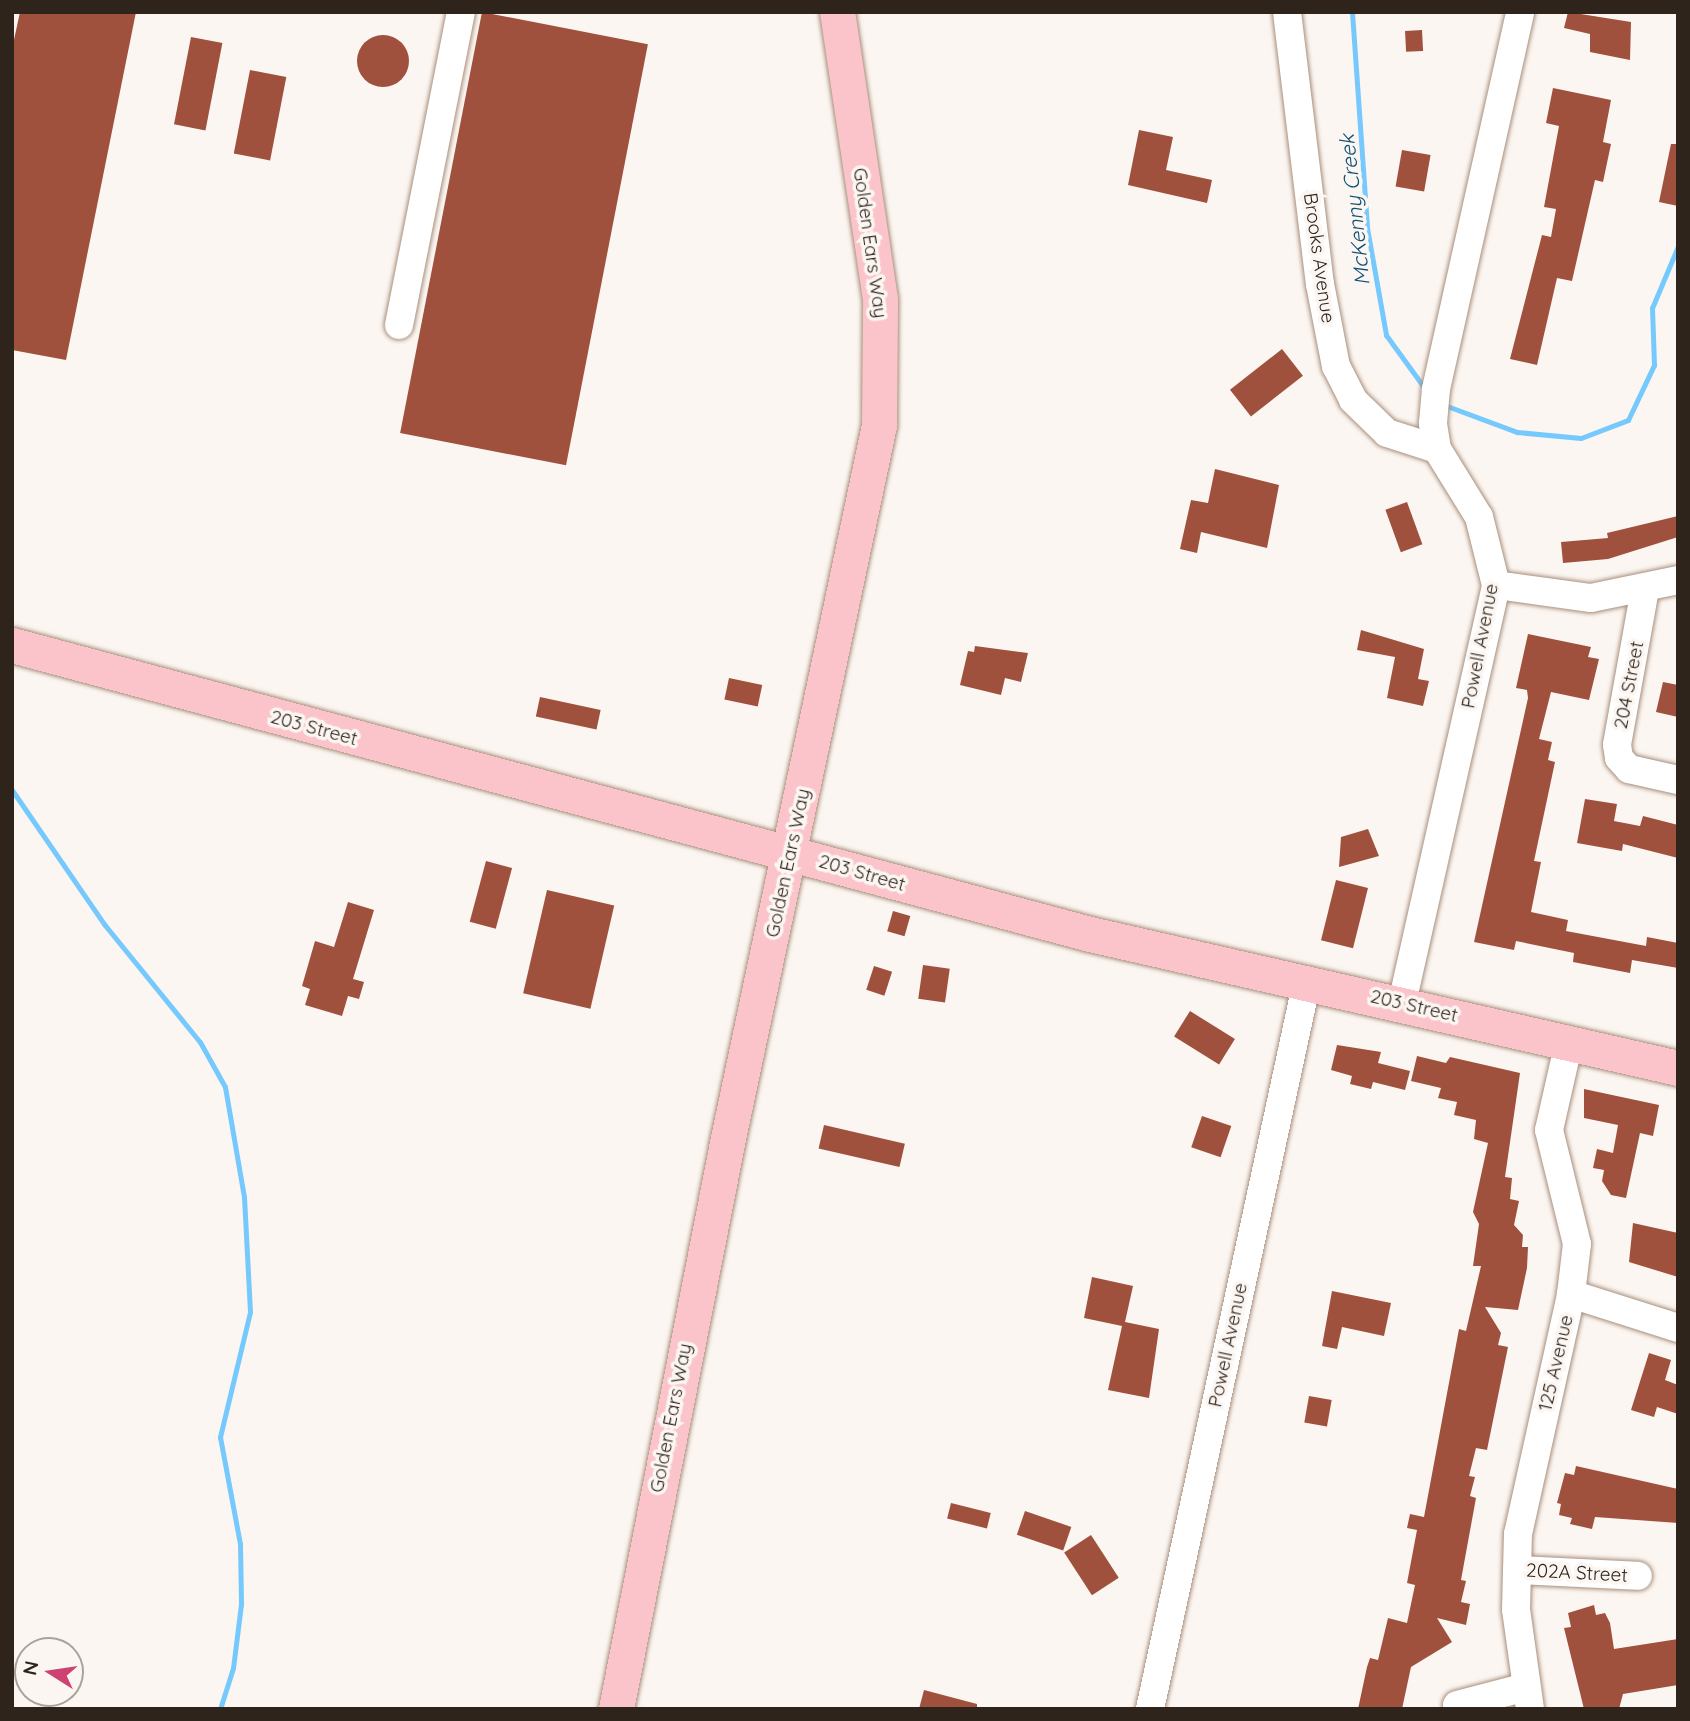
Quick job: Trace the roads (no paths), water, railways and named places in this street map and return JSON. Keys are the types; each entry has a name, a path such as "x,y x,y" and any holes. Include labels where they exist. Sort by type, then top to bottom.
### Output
{"main road":[{"name":"Golden Ears Way","path":"616,1709 879,425 880,299 837,12"},
{"name":"203 Street","path":"12,645 1090,934 1307,981 1678,1068"}],"street":[{"path":"399,325 461,12"},
{"name":"Brooks Avenue","path":"1287,12 1320,284 1336,366 1353,400 1387,433 1437,449"},
{"path":"1437,449 1436,389 1520,12"},
{"name":"Powell Avenue","path":"1402,1003 1496,585 1479,517 1437,449"},
{"path":"1496,585 1568,598 1645,589 1678,580"},
{"name":"204 Street","path":"1645,589 1616,745 1619,758 1629,769 1678,780"},
{"name":"Powell Avenue","path":"1150,1709 1307,981"},
{"name":"125 Avenue","path":"1457,1705 1528,1698 1517,1570 1518,1534 1572,1294 1577,1244 1574,1215 1549,1130 1569,1042"},
{"path":"1572,1294 1678,1328"},
{"name":"202A Street","path":"1517,1570 1638,1576"}],"waterway":[{"name":"McKenny Creek","path":"1352,12 1367,228 1386,335 1426,390"},
{"name":"McKenny Creek","path":"1447,406 1517,432 1581,438 1628,420 1654,365 1652,308 1678,246"},
{"path":"12,790 104,924 200,1042 225,1087 244,1197 250,1312 220,1437 240,1544 241,1604 233,1668 220,1709"}]}
